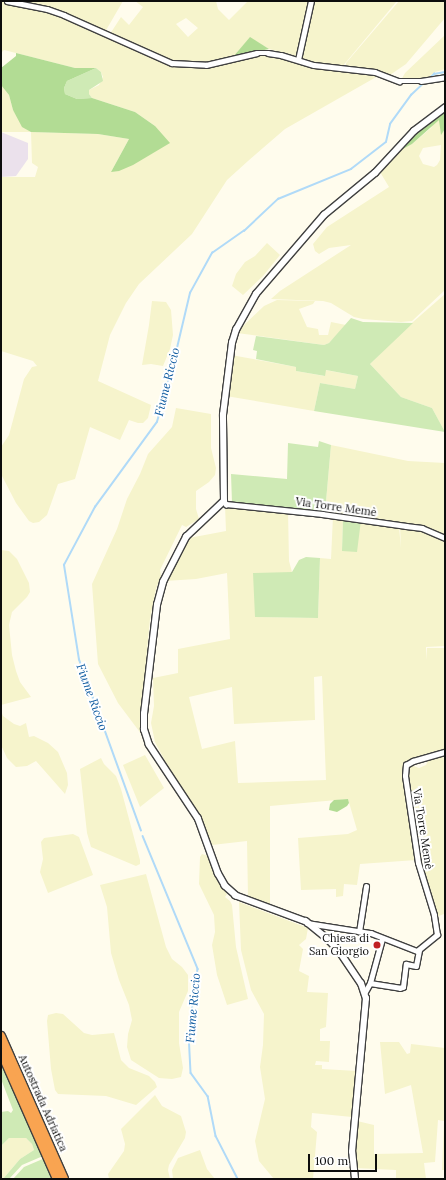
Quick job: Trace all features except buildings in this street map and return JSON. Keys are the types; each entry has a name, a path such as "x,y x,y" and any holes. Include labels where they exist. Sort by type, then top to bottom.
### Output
{"highway":[{"name":"Autostrada Adriatica","path":"1,1036 57,1179"},
{"name":"Autostrada Adriatica","path":"1,1052 64,1179"}],"street":[{"path":"7,1 53,11 172,63 206,65 257,53 281,55 330,68 375,72 399,81 445,77"},
{"path":"298,60 311,1"},
{"path":"370,983 400,988 403,987 406,964 416,966 419,950 417,951 382,939 371,933 306,922 236,896 225,886 218,874 198,819 153,754 146,738 144,714 146,688 157,605 163,582 186,537 224,501 223,415 232,343 236,330 256,294 324,215 375,173 414,131 445,108"},
{"name":"Via Torre Memè","path":"224,501 226,504 322,514 422,528 445,538"},
{"name":"Via Torre Memè","path":"419,950 437,935 434,915 418,863 405,776 406,765 413,761 445,752"},
{"path":"360,932 366,887"},
{"path":"306,922 326,938 339,952 353,969 365,992 366,1006 352,1152 355,1179"},
{"path":"365,992 370,983 382,939"}],"shaded area":[{"path":"1,1 28,8 48,10 167,64 191,67 213,66 256,55 267,55 290,59 322,69 370,73 378,76 285,129 248,161 227,180 192,234 139,284 126,303 110,335 98,381 151,405 148,418 143,423 129,420 120,440 90,427 75,479 58,484 47,515 39,522 33,523 29,521 16,503 1,474 1,447 9,435 24,379 32,367 37,366 33,361 1,351 1,177 35,177 38,167 32,163 31,132 98,134 129,139 111,172 155,126 135,112 92,98 89,94 89,90 99,85 103,77 101,72 96,68 75,68 4,50 1,53"},
{"path":"16,1 123,1 105,32 47,6"},
{"path":"135,1 216,1 218,9 229,20 248,1 309,1 297,56 269,49 250,38 233,57 202,64 180,62 166,58 110,34 121,17 129,25 143,7","holes":["186,18 198,28 188,37 176,24"]},
{"path":"312,1 397,1 342,67 312,62 300,58"},
{"path":"399,1 445,1 445,18 406,64 390,75 375,70 346,67 346,63"},
{"path":"445,35 445,69 435,72 427,78 401,80 405,73"},
{"path":"1,85 9,95 13,110 31,132 1,132"},
{"path":"440,119 441,134 445,129 445,290 412,321 401,322 354,317 331,303 323,301 271,299 280,291 351,245 329,248 319,254 315,251 313,244 327,227 389,187 380,172 401,150 412,144 431,128 434,122","holes":["441,145 440,160 434,167 423,164 419,156 423,148"]},
{"path":"1,132 28,143 28,159 16,176 1,177"},
{"path":"267,243 280,255 263,276 243,295 232,286 236,274 245,262 255,256"},
{"path":"445,294 445,432 432,408 401,397 370,364 405,329"},
{"path":"277,300 315,301 313,304 299,309 307,327 318,329 319,335 328,335 331,322 346,325 329,343 324,345 237,333 239,328 264,306"},
{"path":"152,301 166,302 171,310 173,335 170,349 163,366 151,364 142,365"},
{"path":"231,355 296,367 296,371 324,376 325,370 358,376 355,389 320,383 314,411 226,396"},
{"path":"176,408 211,414 211,448 216,468 215,475 209,482 196,491 196,509 199,519 186,527 182,525 160,570 161,576 156,589 150,619 142,735 118,703 98,664 92,584 117,529 127,499 140,474 148,454 172,427"},
{"path":"331,445 408,461 445,463 445,537 432,531 325,513"},
{"path":"225,505 288,511 289,561 292,572 255,617 318,618 320,558 331,559 333,516 343,518 342,551 361,520 399,527 401,548 400,525 417,528 445,538 445,646 426,647 426,660 427,648 445,648 445,751 405,763 416,860 360,864 357,885 344,884 343,896 336,897 336,889 301,890 298,838 348,834 357,830 348,799 270,806 270,904 248,897 247,841 212,845 196,811 161,760 164,759 155,742 151,723 154,706 153,678 178,673 178,649 230,639 227,573 196,579 165,581 189,538 226,531","holes":["322,676 326,780 238,783 235,741 202,749 189,697 232,687 234,724 315,720 314,677"]},
{"path":"1,550 9,551 17,559 29,583 30,592 12,612 9,625 12,655 16,671 20,682 31,697 1,705"},
{"path":"1,710 3,716 14,724 20,726 26,723 29,737 34,736 48,743 58,752 67,773 68,785 65,794 36,761 27,766 16,767 7,758 1,745"},
{"path":"441,754 445,760 445,916 444,914 436,917 426,874 419,860 422,852 414,798 408,794 406,779 408,764 419,768 426,765 430,757"},
{"path":"145,755 164,788 140,807 123,765"},
{"path":"101,758 104,764 116,776 121,789 140,860 140,864 136,866 91,847 87,833 80,769"},
{"path":"73,834 79,837 93,875 48,893 40,872 43,859 41,842 44,838"},
{"path":"202,854 208,856 216,878 227,894 225,897 232,905 236,947 248,999 227,1005 217,975 212,945 215,932 214,915 199,884 200,857"},
{"path":"146,874 166,947 172,959 182,967 188,975 188,991 179,1012 179,1043 183,1068 181,1077 172,1079 159,1078 131,1060 127,1047 128,1034 132,1020 129,1005 119,980 111,953 107,907 100,885"},
{"path":"239,902 308,928 306,939 299,945 303,949 299,971 309,976 307,992 328,993 326,1027 320,1029 320,1041 330,1041 329,1062 316,1061 315,1065 322,1065 322,1069 357,1071 352,1117 312,1113 311,1127 317,1132 313,1179 274,1179 259,1161 255,1141 265,1099 260,1067 263,1045 264,1014 251,990 241,950"},
{"path":"56,1013 63,1014 84,1033 92,1035 114,1033 121,1060 129,1068 149,1076 155,1082 157,1087 136,1105 106,1096 58,1094 55,1090 51,1069 47,1021 48,1015"},
{"path":"380,1042 399,1042 407,1054 410,1053 411,1044 445,1048 445,1170 442,1170 444,1121 438,1120 435,1162 424,1163 426,1179 396,1179 396,1170 355,1168 357,1121 374,1125 374,1154 423,1153 411,1085 385,1094"},
{"path":"155,1095 162,1106 181,1116 186,1132 185,1138 169,1165 168,1170 170,1179 109,1179 108,1174 124,1151 125,1144 121,1129"},
{"path":"9,1138 26,1138 32,1144 34,1150 20,1159 3,1179 1,1179 1,1146"},
{"path":"200,1150 207,1169 215,1179 173,1179 172,1170 178,1158"}],"green space":[{"path":"250,37 269,49 233,57"},
{"path":"16,53 75,68 96,68 67,81 64,88 65,94 77,99 92,98 135,112 155,126 170,143 133,165 119,171 111,172 129,139 98,134 31,132 22,127 13,110 9,95 1,85 1,68 16,56"},
{"path":"96,68 101,72 103,81 89,90 89,94 92,98 77,99 65,94 64,88 67,81"},
{"path":"445,110 445,129 441,135 439,120 412,144 401,150 414,133"},
{"path":"351,318 363,322 413,323 370,364 401,397 432,408 445,432 314,411 320,383 355,389 358,376 326,370 325,376 296,371 296,367 256,359 257,351 253,350 256,336 324,345 329,343"},
{"path":"319,441 331,445 325,513 232,503 231,474 287,479 288,443 318,447"},
{"path":"343,518 361,520 357,552 342,551"},
{"path":"306,557 320,558 318,618 255,617 253,573 292,572 299,560"},
{"path":"348,799 349,803 347,806 337,812 329,810 330,804 334,800"},
{"path":"1,1058 43,1156 22,1165 9,1179 3,1179 20,1159 34,1150 32,1144 26,1138 9,1138 1,1146 1,1112 8,1111 11,1113 13,1110 1,1079"},
{"path":"45,1158 54,1179 13,1179 24,1167"}],"waterway":[{"name":"Fiume Riccio","path":"430,78 434,74 445,72"},
{"name":"Fiume Riccio","path":"141,831 79,660 64,565 95,507 157,422 173,365 190,293 212,253 244,231 278,199 351,169 386,142 390,124 411,95 425,82"},
{"name":"Fiume Riccio","path":"143,836 198,969 189,1033 191,1073 208,1096 216,1136 238,1179"}],"place":[{"name":"Chiesa di San Giorgio","path":"377,945"}]}
